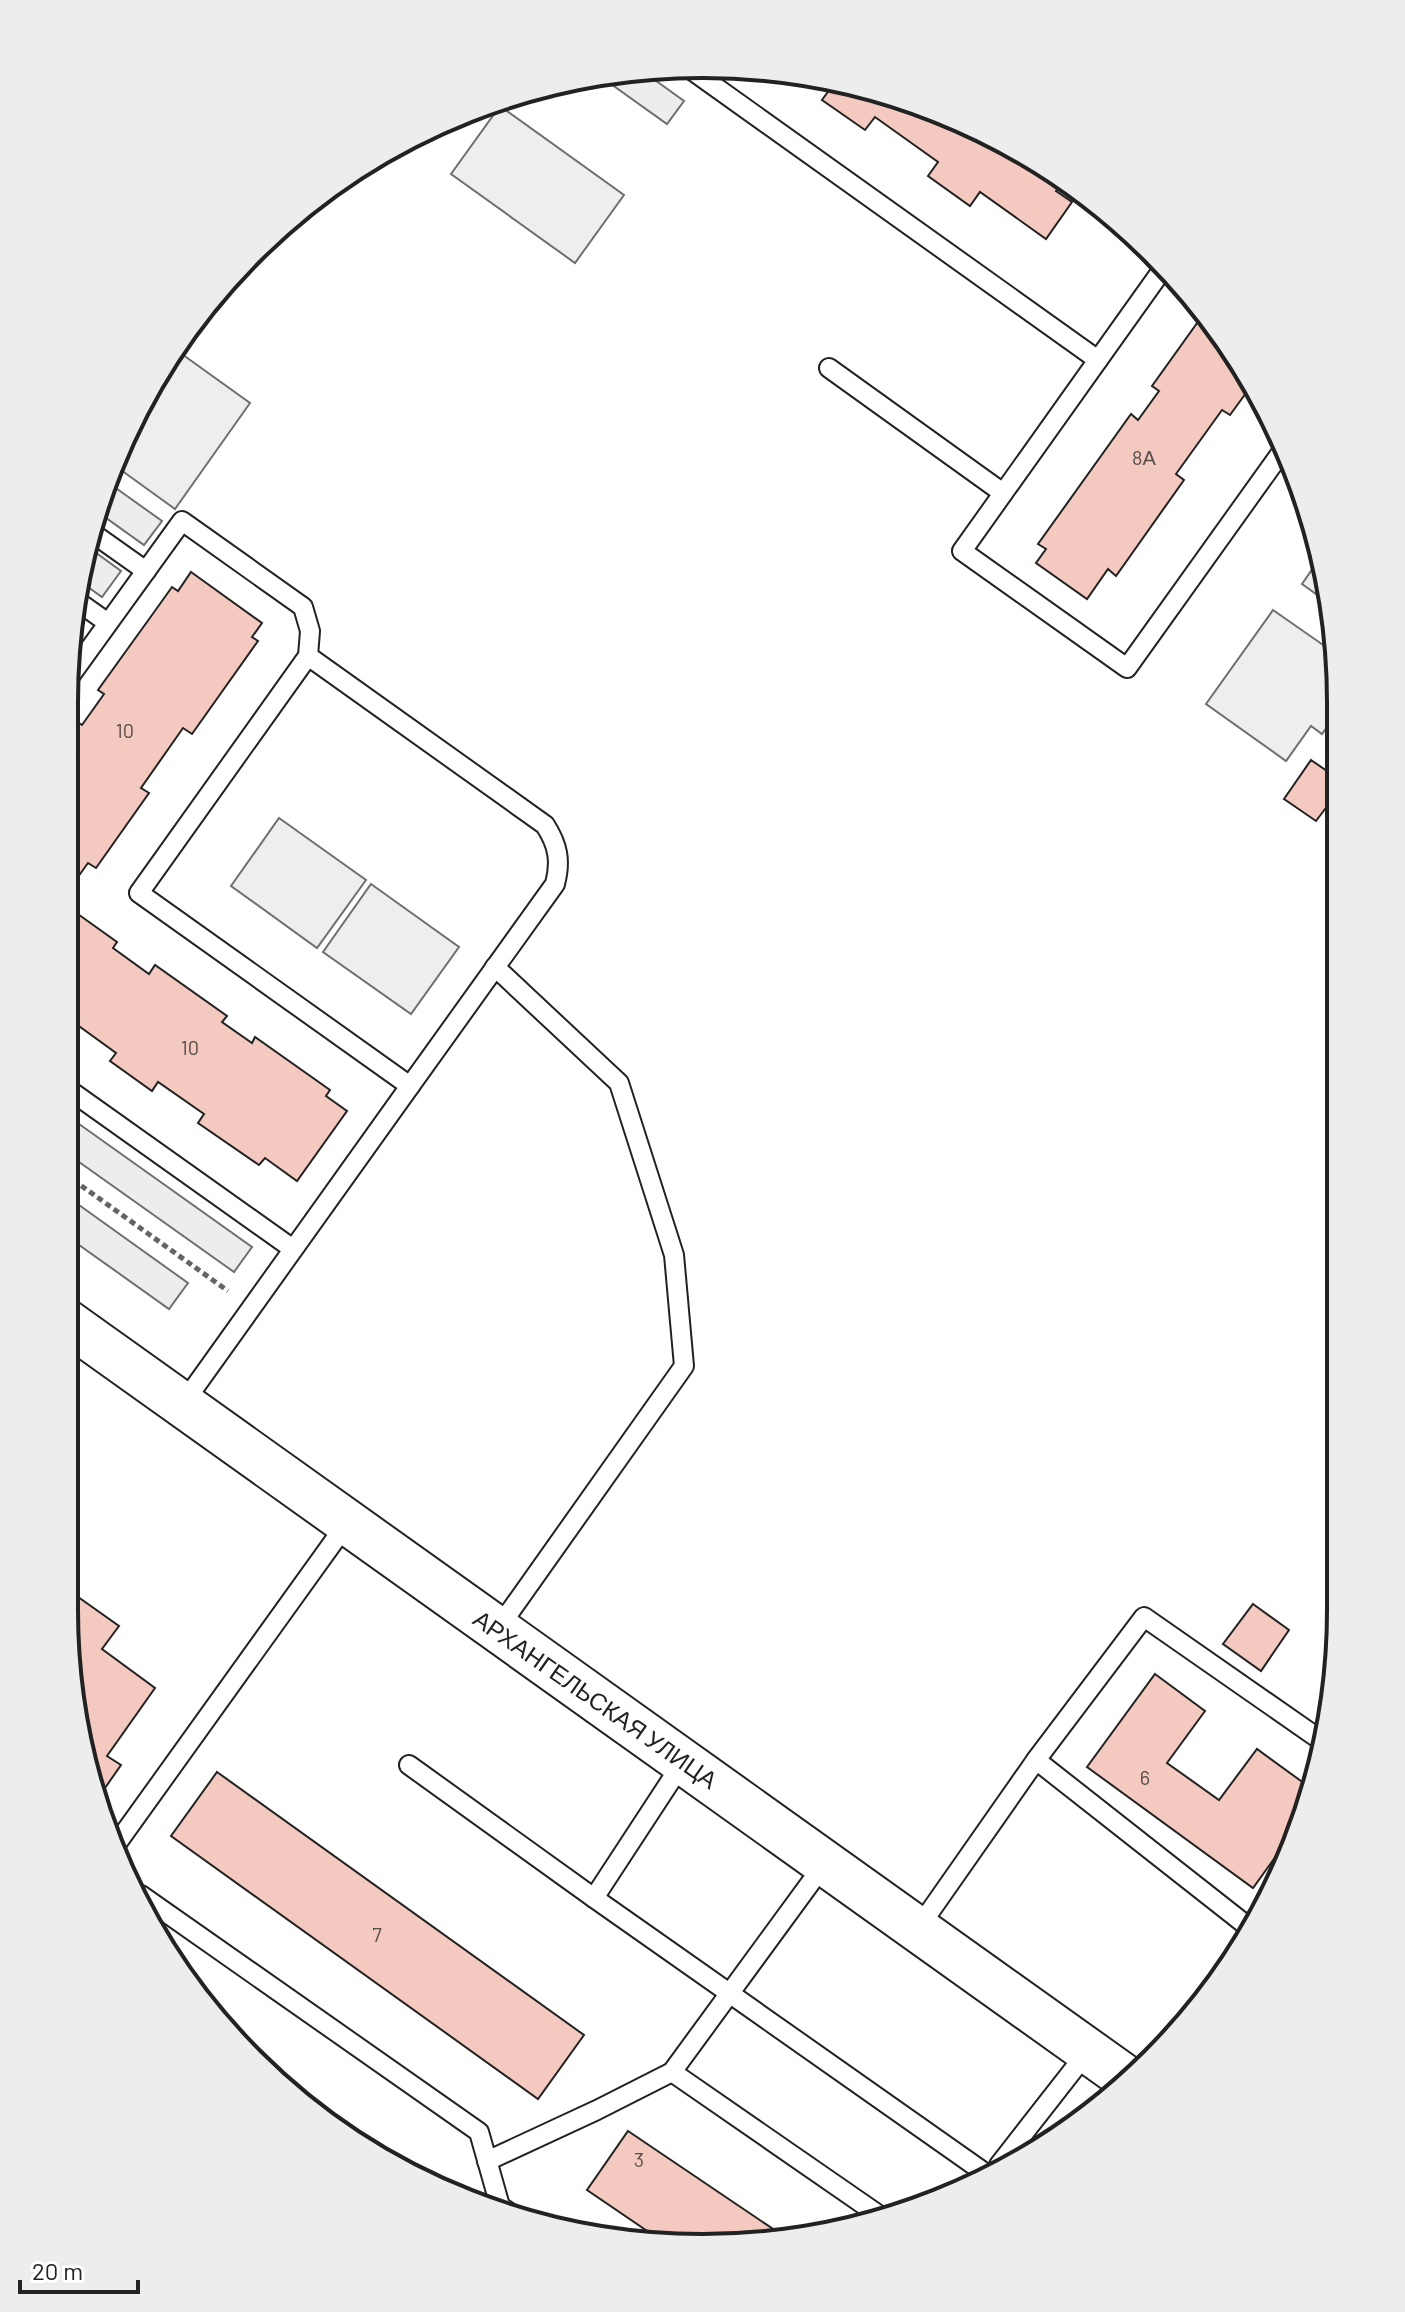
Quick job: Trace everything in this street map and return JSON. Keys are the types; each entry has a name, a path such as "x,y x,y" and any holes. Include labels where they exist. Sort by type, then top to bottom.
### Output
{"street":[{"name":"АРХАНГЕЛЬСКАЯ УЛИЦА","path":"78,1330 1120,2074"}],"lane":[{"path":"703,78 1098,360"},
{"path":"1158,276 962,551 1127,668 1277,459"},
{"path":"829,368 1003,493"},
{"path":"79,664 182,521 303,607 310,631 308,656 139,893 410,1086"},
{"path":"100,538 146,571"},
{"path":"85,607 108,623"},
{"path":"182,1405 555,884 559,856 545,825 308,656"},
{"path":"495,967 619,1083 674,1255 684,1366 497,1630"},
{"path":"78,1096 293,1249"},
{"path":"122,1837 347,1523"},
{"path":"917,1930 1036,1760 1144,1617 1314,1735"},
{"path":"1036,1760 1243,1922"},
{"path":"594,1898 683,1762"},
{"path":"409,1765 980,2169"},
{"path":"487,2161 672,2072 825,1863"},
{"path":"151,1902 479,2132 498,2199"},
{"path":"1007,2154 1088,2051"},
{"path":"672,2072 872,2210"}],"path":[{"path":"78,1183 252,1307"}],"shaded area":[{"path":"654,80 684,101 667,124 612,85"},
{"path":"505,110 624,195 575,263 451,174 494,114"},
{"path":"184,355 250,403 175,509 123,472 142,426"},
{"path":"116,488 162,521 144,545 106,518"},
{"path":"96,553 121,571 102,597 89,588"},
{"path":"1312,569 1317,595 1302,584"},
{"path":"1273,610 1324,646 1327,727 1322,734 1311,726 1286,761 1206,704"},
{"path":"279,818 366,880 317,948 231,886"},
{"path":"371,884 459,947 411,1014 323,952"},
{"path":"78,1123 252,1247 234,1272 78,1161"},
{"path":"78,1204 188,1283 169,1309 78,1244"}],"building":[{"path":"828,91 903,111 941,126 1015,162 1072,202 1046,239 980,192 970,206 928,176 938,162 875,117 865,130 822,100"},
{"path":"1198,322 1245,394 1230,415 1222,410 1176,474 1184,480 1116,576 1108,569 1087,599 1036,563 1046,549 1038,544 1131,414 1138,420 1159,391 1152,386"},
{"path":"191,572 262,623 252,637 258,641 192,734 183,728 141,788 149,793 96,868 88,863 78,877 78,722 82,725 104,694 98,690 172,587 178,591"},
{"path":"1311,760 1327,771 1327,806 1316,821 1284,799"},
{"path":"78,914 117,942 113,948 149,974 155,965 227,1016 222,1022 252,1043 255,1037 330,1090 326,1096 347,1111 297,1181 265,1158 259,1165 198,1123 204,1114 158,1082 152,1091 110,1061 116,1053 78,1025"},
{"path":"78,1597 119,1626 102,1649 155,1688 107,1756 121,1765 104,1789 83,1691"},
{"path":"1253,1604 1289,1630 1261,1671 1223,1644"},
{"path":"1155,1674 1205,1711 1167,1763 1219,1800 1257,1749 1303,1782 1275,1857 1253,1888 1087,1767"},
{"path":"217,1772 584,2035 538,2099 171,1836"},
{"path":"628,2131 774,2230 702,2234 648,2232 587,2190"}]}
